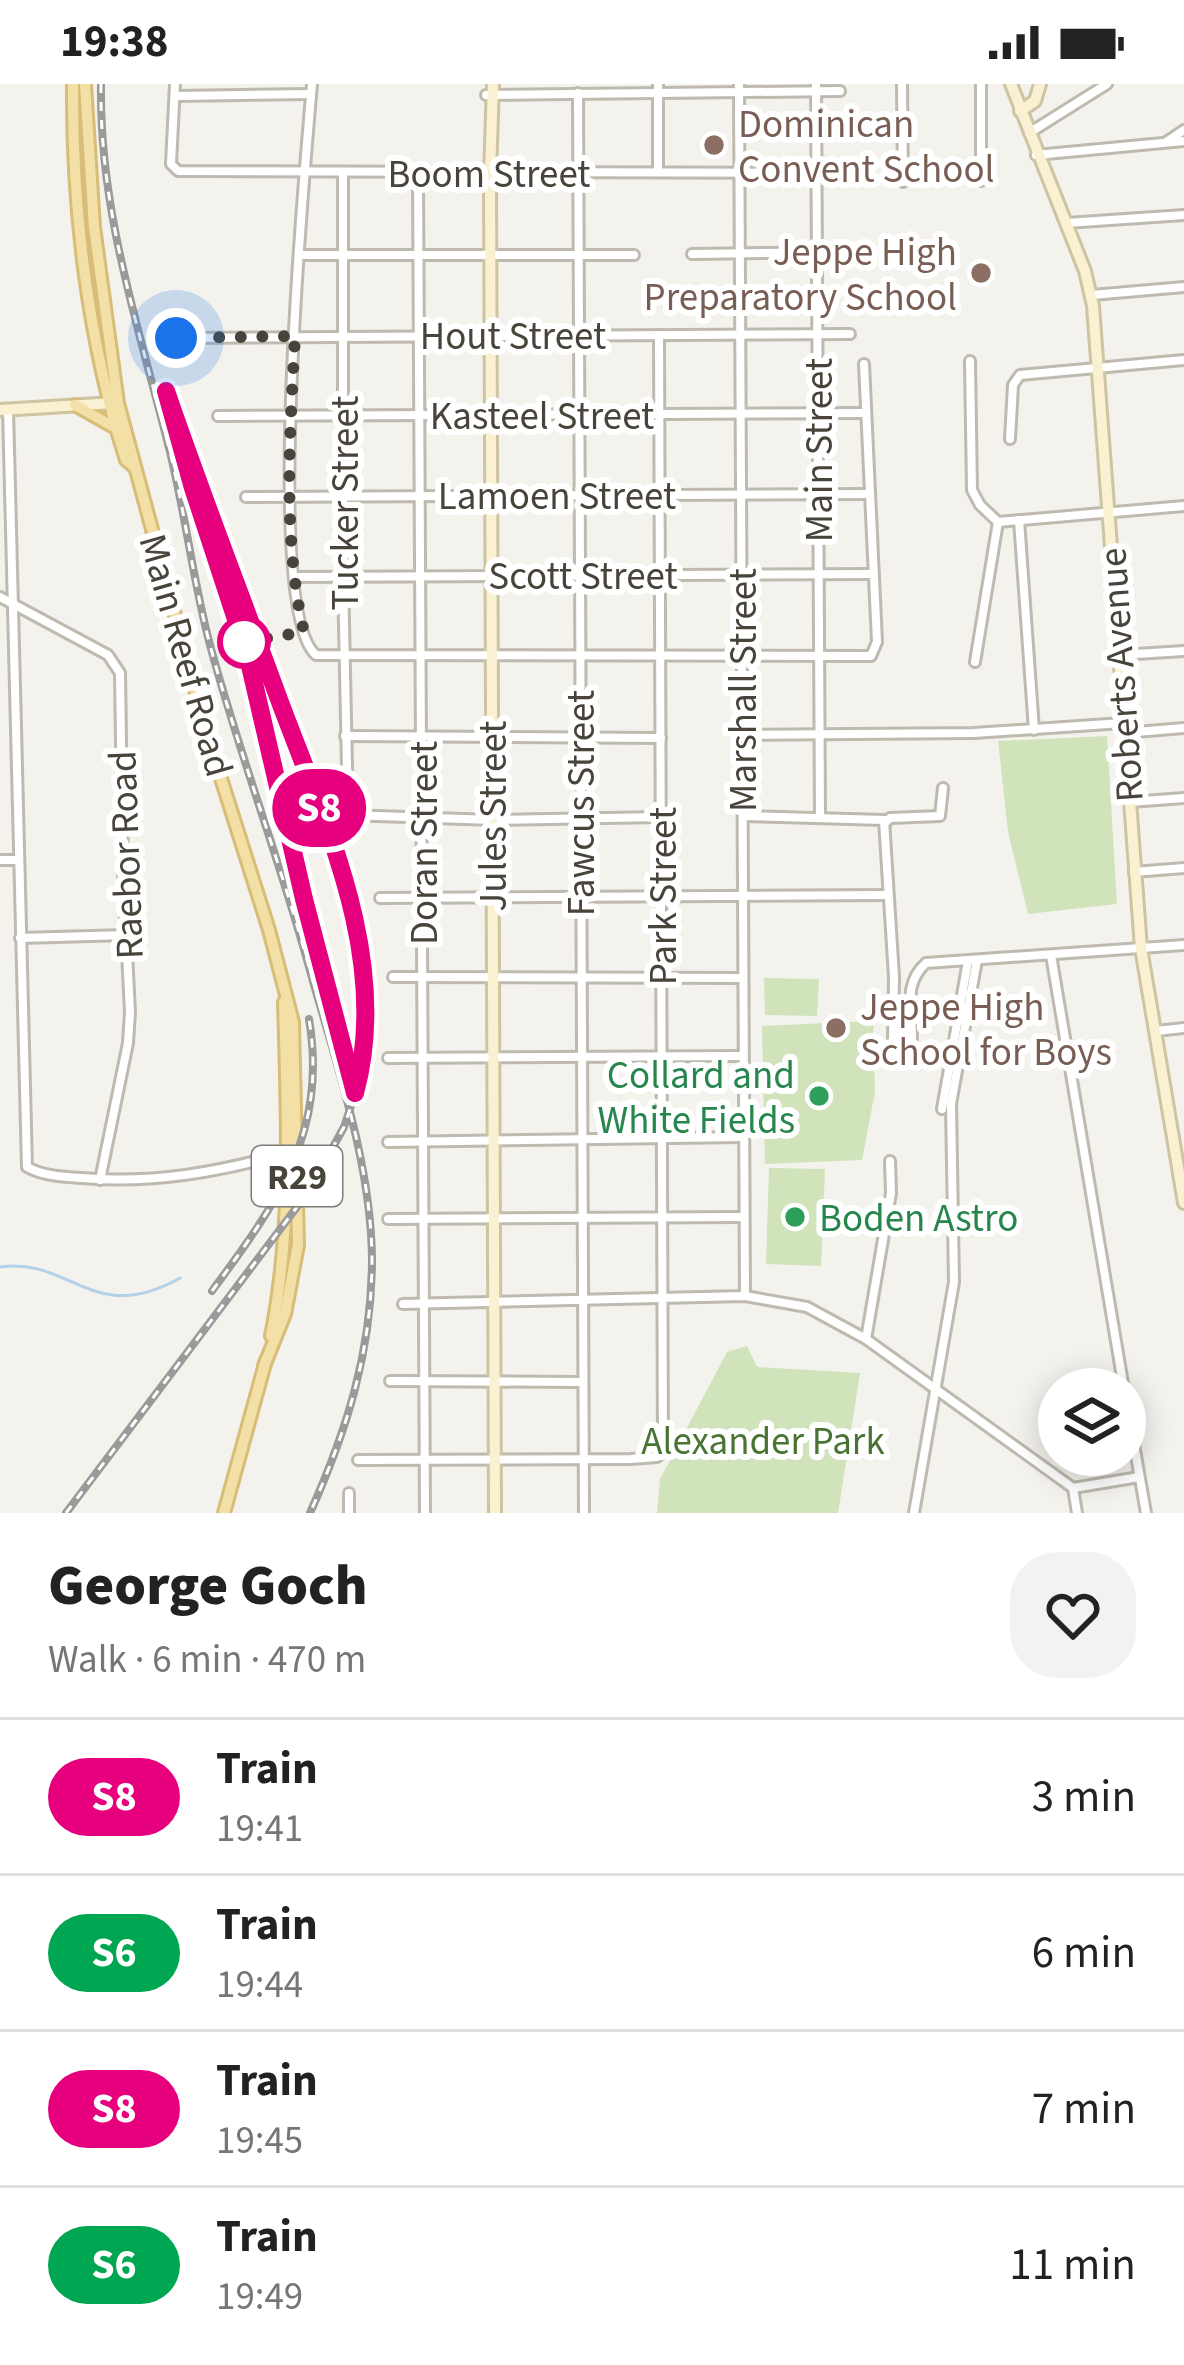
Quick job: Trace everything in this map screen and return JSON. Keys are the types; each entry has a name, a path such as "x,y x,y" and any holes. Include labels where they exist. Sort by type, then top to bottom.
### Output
{"main road":[{"name":"Main Reef Road","path":"73,84 80,214 104,386 134,458 207,734 283,982 292,1193 284,1266 264,1366 224,1513"},
{"name":"Main Reef Road","path":"85,84 113,403 126,460 133,466"},
{"name":"Roberts Avenue","path":"1011,84 1091,295 1141,948 1183,1194"},
{"path":"1020,111 1035,101 1040,84"},
{"name":"Jules Street","path":"490,90 495,1513"},
{"path":"80,404 104,386"},
{"path":"4,409 113,403"},
{"path":"80,404 118,433"}],"street":[{"path":"176,84 175,96 311,89 290,416 294,577 304,632 313,653 492,658 871,656 877,642 864,364"},
{"path":"902,84 903,182"},
{"path":"981,84 981,182"},
{"path":"1028,134 1107,84"},
{"path":"490,90 578,93 816,87 840,91"},
{"name":"Main Street","path":"816,87 820,815"},
{"name":"Marshall Street","path":"739,88 745,1296"},
{"path":"658,89 658,173"},
{"name":"Fawcus Street","path":"578,93 584,1513"},
{"name":"Boom Street","path":"175,96 170,159 178,171 817,172"},
{"path":"1165,143 1184,130"},
{"path":"1036,155 1184,141"},
{"name":"Tucker Street","path":"343,174 346,812 364,818 423,818"},
{"name":"Doran Street","path":"418,174 425,1513"},
{"path":"1066,223 1184,214"},
{"path":"692,254 847,253"},
{"path":"300,255 634,255"},
{"path":"1091,295 1184,287"},
{"name":"Park Street","path":"583,1459 660,1456 665,1420 658,334"},
{"name":"Hout Street","path":"176,338 850,334"},
{"path":"1010,439 1017,377 1184,360"},
{"path":"970,361 972,490 998,522 1184,506"},
{"path":"4,409 29,1170 100,1180 182,1177 225,1171 291,1152"},
{"name":"Kasteel Street","path":"218,416 865,413"},
{"name":"Lamoen Street","path":"246,497 868,494"},
{"path":"1019,520 1034,730"},
{"path":"975,662 998,522"},
{"name":"Scott Street","path":"294,577 872,574"},
{"name":"Raebor Road","path":"0,597 95,647 118,665 128,1043 100,1180"},
{"path":"1120,655 1184,651"},
{"path":"741,735 1184,728"},
{"path":"345,736 661,738"},
{"path":"943,788 940,816 890,818 885,823 897,1063 907,1061 914,1040 908,1000 912,980 931,962 1184,946"},
{"path":"1129,802 1184,798"},
{"path":"742,816 820,815 876,818 885,823"},
{"path":"423,818 661,817"},
{"path":"0,860 19,860"},
{"path":"1134,872 1184,868"},
{"path":"380,898 887,895"},
{"path":"20,938 127,935"},
{"path":"1051,955 1121,1368"},
{"path":"942,1109 972,961"},
{"path":"914,1513 955,1272 951,1104 972,961"},
{"path":"392,977 742,978"},
{"path":"1154,1031 1184,1028"},
{"path":"388,1058 742,1056"},
{"path":"388,1142 743,1137"},
{"path":"866,1339 891,1193 890,1161"},
{"path":"388,1219 743,1217"},
{"path":"403,1304 745,1296 807,1307 866,1339 1073,1488 1077,1513"},
{"path":"390,1381 582,1382"},
{"path":"358,1460 583,1459"},
{"path":"1073,1488 1139,1477 1146,1513"},
{"path":"349,1493 349,1513"}],"green space":[{"path":"1107,736 1117,904 1028,914 1008,832 998,741"},
{"path":"764,978 819,979 817,1016 765,1015"},
{"name":"Collard and White Fields","path":"873,1021 875,1092 862,1160 765,1164 762,1026"},
{"name":"Boden Astro","path":"769,1168 825,1169 821,1266 766,1264"},
{"name":"Alexander Park","path":"747,1346 757,1367 860,1373 838,1513 657,1513 660,1479 727,1352"}],"waterway":[{"path":"0,1267 46,1271 84,1287 125,1296 180,1278"}],"railway":[{"path":"101,84 113,220 173,466 204,620 340,1075 365,1185 372,1259 368,1326 346,1420 310,1513"},
{"path":"194,491 247,654 296,867"},
{"path":"66,1513 309,1191 344,1127 359,1082 367,1004 358,938 325,826 261,650"},
{"path":"212,1291 276,1197 304,1133 313,1060 309,1019"}],"train":[{"name":"S8","path":"166,391 316,799 354,921 367,1004 367,1032 355,1093 247,653 166,391"}],"place":[{"name":"Dominican Convent School","path":"714,145"},
{"name":"Jeppe High Preparatory School","path":"981,273"},
{"name":"Jeppe High School for Boys","path":"836,1028"},
{"name":"Collard and White Fields","path":"819,1096"},
{"name":"Boden Astro","path":"795,1217"}],"route":[{"path":"176,338 295,336 290,463 294,577 304,632 244,642"}]}
